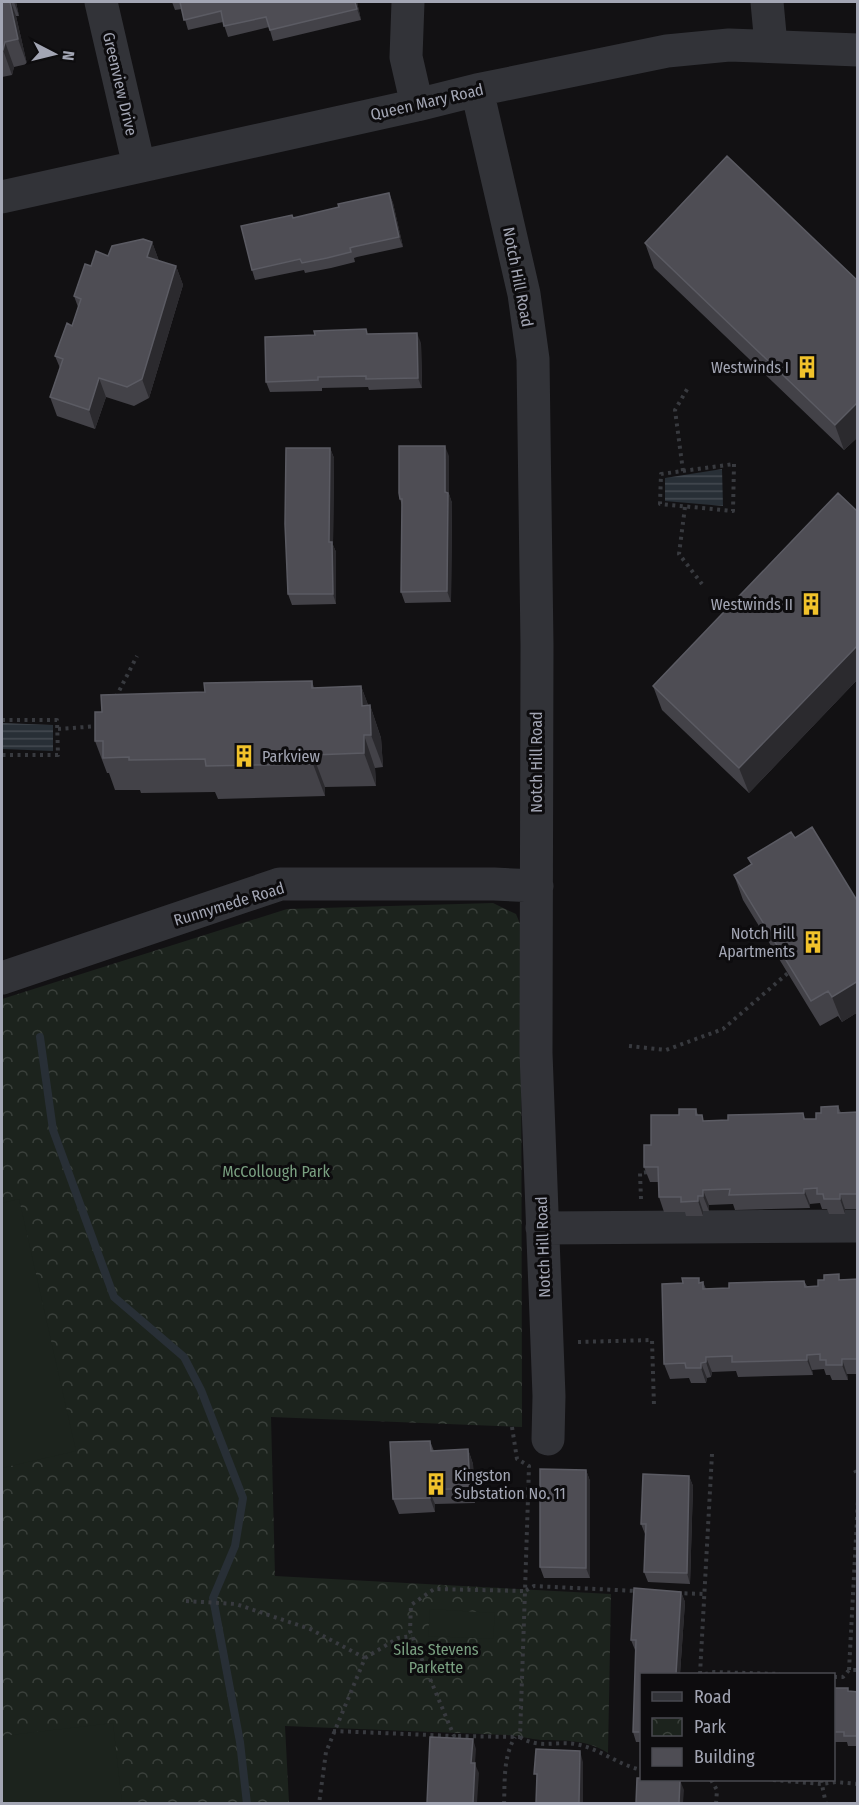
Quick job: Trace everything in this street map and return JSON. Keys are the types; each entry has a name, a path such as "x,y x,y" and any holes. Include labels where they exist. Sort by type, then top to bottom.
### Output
{"street":[{"name":"Greenview Drive","path":"101,2 139,166"},
{"path":"408,2 406,57 417,105"},
{"path":"766,2 771,45"},
{"name":"Queen Mary Road","path":"2,197 477,90 667,51 729,45 858,50"},
{"name":"Notch Hill Road","path":"477,90 524,294 533,359 537,645 536,1053 549,1396 548,1439"},
{"name":"Runnymede Road","path":"2,978 280,884 537,885"},
{"path":"542,1228 858,1226"}],"path":[{"path":"683,471 675,410 690,386"},
{"path":"734,464 733,511 685,507 660,504 661,474 734,464"},
{"path":"685,507 679,554 702,584"},
{"path":"111,705 137,656"},
{"path":"2,720 57,720 58,729 58,755 2,755"},
{"path":"58,729 101,726"},
{"path":"629,1046 666,1050 723,1029 788,973"},
{"path":"547,1342 652,1340 654,1406"},
{"path":"700,1673 712,1454"},
{"path":"504,1803 505,1769 509,1747 517,1737 529,1466"},
{"path":"855,1470 858,1476"},
{"path":"835,1677 843,1677 849,1670 858,1500"},
{"path":"454,1736 410,1631 411,1605 434,1589 525,1591 534,1586 647,1591"},
{"path":"670,1592 704,1594"},
{"path":"186,1601 236,1604 310,1629 365,1658"},
{"path":"319,1803 326,1752 365,1658 398,1638 412,1636"},
{"path":"849,1670 858,1670"},
{"path":"710,1673 747,1673"},
{"path":"333,1731 517,1737 530,1744 573,1744 590,1747 628,1767 640,1770"},
{"path":"712,1781 717,1790 716,1803"},
{"path":"805,1781 858,1784"},
{"path":"821,1782 826,1803"}],"green space":[{"name":"McCollough Park","path":"493,903 516,914 521,926 522,1427 271,1417 275,1576 611,1594 608,1753 584,1743 507,1735 285,1726 289,1803 2,1803 2,999 287,909"},
{"path":"19,1199 76,1451 2,1468 2,1203"},
{"path":"430,1609 495,1613 493,1639 428,1636"},
{"path":"113,1723 122,1803 2,1803 2,1736"}],"shaded area":[{"path":"722,469 723,506 665,501 665,478"},
{"path":"2,723 53,725 53,751 2,749"}],"building":[{"path":"2,2 10,2 18,39 5,42 3,50 2,50"},
{"path":"180,2 355,2 357,9 270,30 266,17 224,26 221,11 184,20"},
{"name":"Westwinds I","path":"727,156 858,281 858,402 835,425 645,243"},
{"path":"389,193 399,237 353,247 350,248 351,252 327,258 302,263 300,259 252,270 241,226 292,215 293,218 339,207 338,204"},
{"path":"143,239 152,242 147,257 176,266 142,379 127,387 99,378 89,410 50,397 63,359 55,356 67,323 72,326 81,299 74,296 85,264 91,266 96,251 108,256 112,246"},
{"path":"366,329 367,334 417,333 418,378 318,377 318,380 266,382 265,337 315,335 314,331"},
{"path":"399,446 445,446 445,492 448,493 447,591 401,592 402,499 399,493"},
{"path":"286,448 330,448 329,542 332,542 333,594 288,594 285,524"},
{"name":"Westwinds II","path":"838,493 858,512 858,645 739,768 653,686"},
{"path":"312,681 312,688 361,686 362,706 370,705 371,735 364,735 364,753 313,755 313,764 206,766 205,759 103,758 103,741 95,741 95,712 102,712 101,695 205,692 204,683"},
{"name":"Notch Hill Apartments","path":"812,827 858,902 858,981 832,997 828,991 811,1001 734,875 752,864 748,858 791,832 795,838"},
{"path":"838,1106 838,1113 858,1112 858,1194 840,1194 840,1199 824,1199 823,1194 817,1194 817,1188 804,1189 804,1193 729,1195 730,1189 703,1190 703,1196 698,1196 698,1201 681,1202 681,1197 659,1197 658,1167 644,1167 644,1145 651,1145 651,1115 679,1115 679,1109 696,1109 696,1115 702,1115 703,1121 728,1120 728,1115 803,1113 804,1119 816,1119 816,1113 821,1113 821,1107"},
{"path":"839,1274 839,1280 858,1279 858,1359 842,1359 842,1365 826,1365 826,1360 820,1360 820,1354 807,1355 807,1360 732,1362 732,1356 706,1357 706,1362 701,1363 701,1368 686,1368 685,1363 664,1364 662,1284 683,1283 682,1278 699,1278 699,1283 703,1282 703,1289 729,1288 729,1283 804,1281 805,1287 818,1286 818,1280 824,1280 824,1275"},
{"name":"Kingston Substation No. 11","path":"430,1441 431,1451 468,1449 470,1488 429,1490 430,1498 393,1499 390,1442"},
{"path":"540,1469 586,1470 586,1568 540,1567"},
{"path":"643,1474 689,1476 687,1573 644,1572 646,1524 641,1524"},
{"path":"634,1588 681,1592 676,1673 640,1673 640,1732 633,1732 636,1640 631,1640"},
{"path":"835,1688 848,1688 848,1691 858,1692 858,1736 844,1736 844,1732 835,1732"},
{"path":"430,1737 473,1739 471,1763 475,1763 473,1803 427,1803"},
{"path":"536,1749 580,1751 579,1803 536,1803 537,1774 534,1774"},
{"path":"637,1778 640,1778 640,1781 680,1781 679,1803 636,1803"}],"waterway":[{"path":"40,1037 53,1130 114,1297 184,1357 201,1390 243,1498 235,1546 213,1598 240,1742 247,1804"}],"place":[{"name":"Westwinds I","path":"807,367"},
{"name":"Westwinds II","path":"811,604"},
{"name":"Parkview","path":"244,756"},
{"name":"Notch Hill Apartments","path":"813,942"},
{"name":"Kingston Substation No. 11","path":"436,1484"}],"park label":[{"name":"Silas Stevens Parkette","path":"436,1658"}]}
